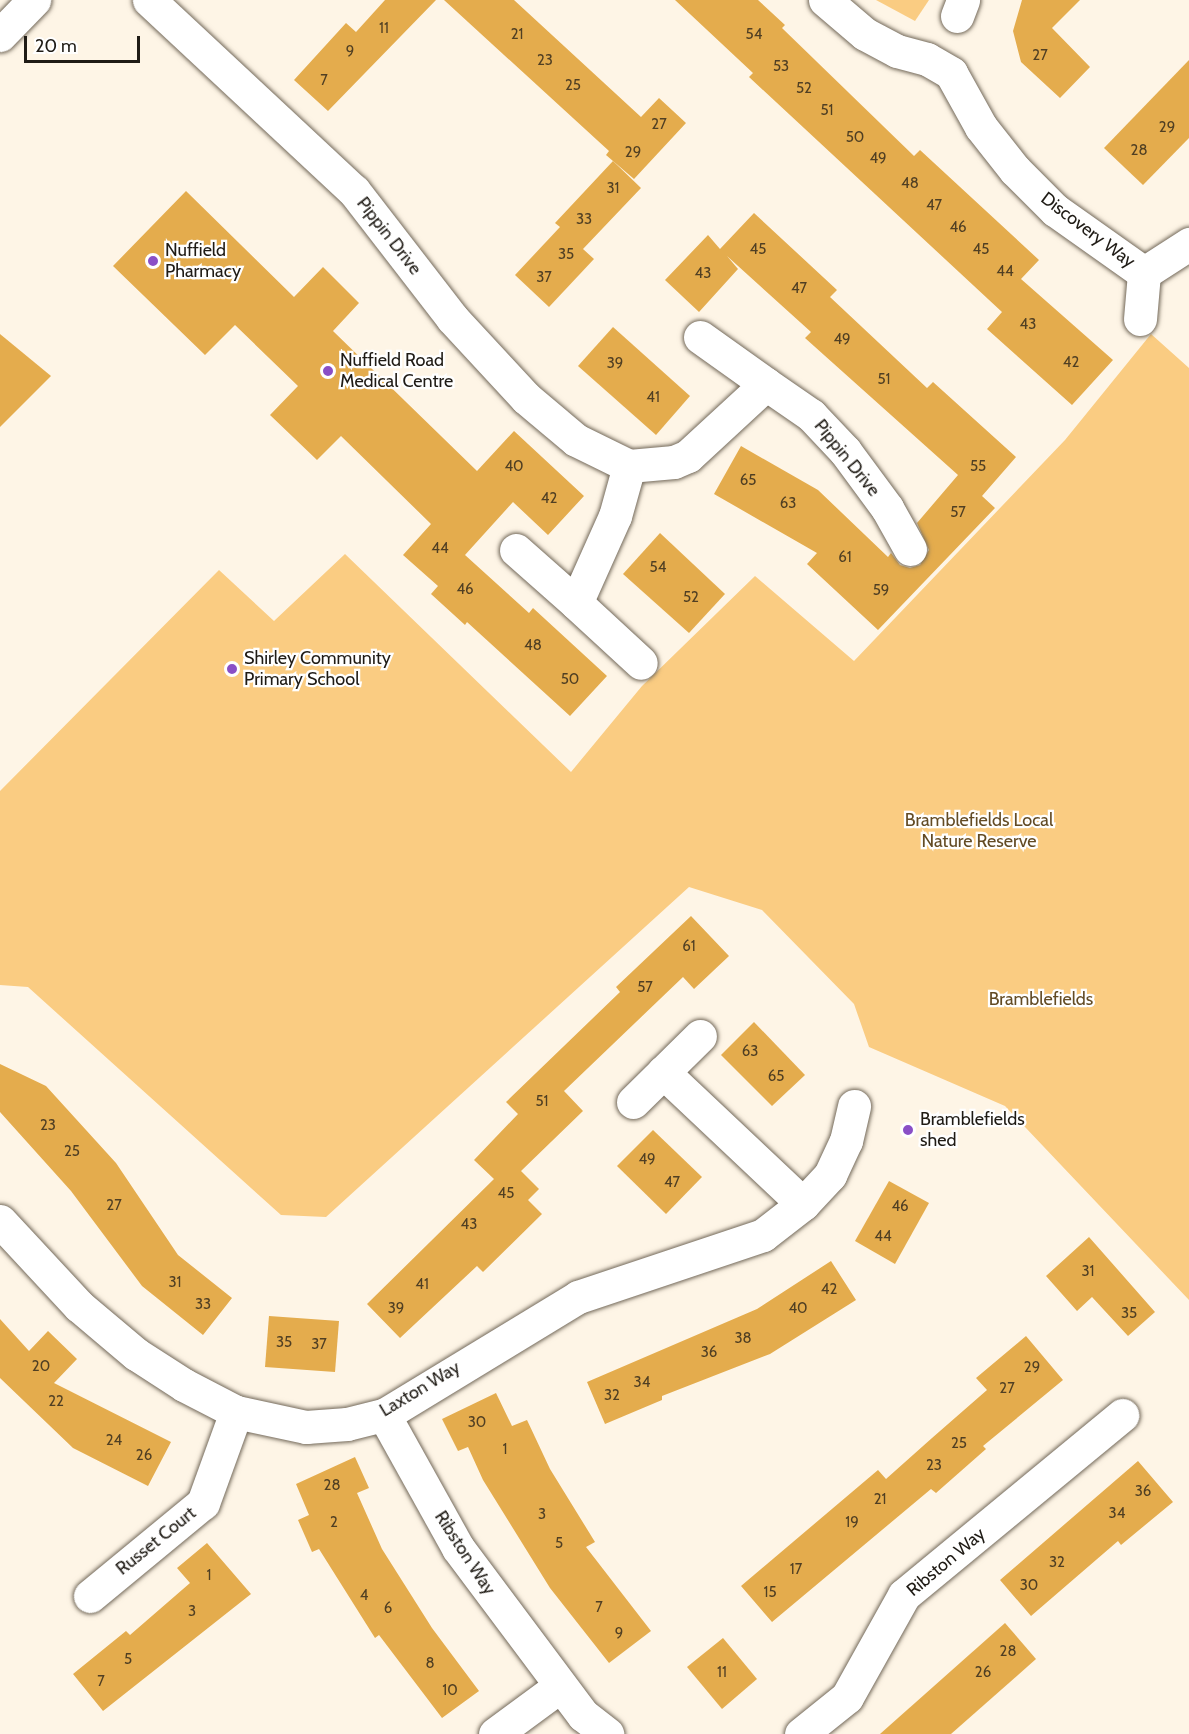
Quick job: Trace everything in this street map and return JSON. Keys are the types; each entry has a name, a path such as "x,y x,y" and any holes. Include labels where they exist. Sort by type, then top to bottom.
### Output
{"street":[{"path":"0,35 34,0"},
{"name":"Pippin Drive","path":"149,0 354,191 452,318 526,398 576,440 629,466 657,466 688,456 766,384"},
{"name":"Discovery Way","path":"825,0 865,34 897,51 927,59 951,73 981,127 1015,170 1055,210 1144,273"},
{"name":"Discovery Way","path":"1144,273 1189,244"},
{"name":"Discovery Way","path":"1140,319 1144,273"},
{"name":"Pippin Drive","path":"700,337 811,414 845,451 887,508 910,549"},
{"path":"576,603 615,516 629,466"},
{"path":"516,550 641,663"},
{"path":"633,1102 700,1036"},
{"path":"663,1072 802,1204"},
{"name":"Laxton Way","path":"0,1221 79,1306 136,1354 236,1412 306,1427 347,1424 384,1415 578,1297 763,1235 802,1204 830,1175 846,1141 854,1106"},
{"name":"Russet Court","path":"90,1596 203,1503 236,1412"},
{"name":"Ribston Way","path":"384,1415 458,1548 583,1715 607,1734"},
{"name":"Ribston Way","path":"801,1734 847,1697 904,1595 1122,1415"},
{"path":"495,1734 560,1686"}],"green space":[{"path":"876,0 929,0 915,21"},
{"path":"1151,334 1189,368 1189,1300 1005,1106 869,1047 854,1004 762,910 689,887 326,1217 281,1215 28,987 0,985 0,791 219,570 274,621 345,554 571,772 642,686 755,576 854,661 1065,440"}],"building":[{"path":"385,0 436,0 328,111 294,80 346,23 356,32"},
{"path":"444,0 514,0 641,117 659,98 686,123 634,179 606,155 609,151"},
{"path":"675,0 758,0 785,25 782,28 914,156 920,150 1039,260 1021,279 1113,360 1072,405 987,329 1002,312 749,77 753,73"},
{"path":"1022,0 1080,0 1052,28 1090,67 1060,98 1021,62 1013,31"},
{"path":"1189,60 1189,138 1143,185 1104,148"},
{"path":"613,161 641,188 583,249 594,259 549,307 515,275 560,227 555,223"},
{"path":"186,191 294,297 323,267 359,303 333,331 477,471 514,431 584,496 548,535 513,502 465,555 529,613 533,608 607,676 570,716 467,622 465,625 431,594 438,586 403,555 431,524 341,436 317,460 270,415 298,386 235,325 205,355 113,266"},
{"path":"754,213 837,290 830,297 927,388 933,382 1016,457 982,496 995,508 878,630 807,564 817,553 714,494 741,446 818,490 888,557 891,553 900,565 910,568 920,565 929,550 917,523 958,475 805,338 811,332 727,256 738,269 699,312 665,280 708,235 720,249"},
{"path":"613,327 690,396 656,435 578,366"},
{"path":"0,334 51,376 0,427"},
{"path":"660,533 725,594 689,633 623,574"},
{"path":"691,916 729,956 694,989 683,977 564,1091 583,1111 521,1171 539,1189 528,1200 542,1214 483,1272 477,1266 400,1338 367,1304 494,1179 474,1160 518,1114 506,1102 620,992 616,987"},
{"path":"754,1022 805,1075 772,1106 721,1055"},
{"path":"0,1064 46,1086 116,1163 178,1255 232,1298 203,1335 142,1286 71,1191 0,1112"},
{"path":"653,1130 702,1177 666,1214 617,1166"},
{"path":"889,1181 929,1203 895,1264 855,1241"},
{"path":"1089,1237 1155,1312 1128,1336 1092,1297 1077,1311 1046,1276"},
{"path":"831,1261 856,1300 770,1354 662,1396 662,1400 605,1424 587,1382 757,1309"},
{"path":"269,1316 339,1321 335,1372 265,1367"},
{"path":"0,1319 29,1351 48,1331 77,1359 54,1383 171,1442 148,1486 73,1448 0,1378"},
{"path":"1026,1336 1063,1380 983,1446 986,1449 936,1493 931,1489 772,1622 741,1586 878,1470 886,1479 987,1390 976,1378"},
{"path":"496,1393 512,1426 527,1420 550,1469 595,1542 586,1547 651,1631 609,1663 550,1588 483,1480 468,1447 458,1451 442,1419"},
{"path":"355,1457 369,1488 357,1493 382,1549 432,1628 479,1691 442,1718 379,1635 375,1638 319,1549 312,1552 298,1520 309,1515 296,1484"},
{"path":"1138,1461 1173,1502 1121,1545 1118,1541 1031,1616 1000,1580"},
{"path":"207,1543 251,1594 103,1711 73,1674 126,1631 130,1635 190,1583 177,1568"},
{"path":"1005,1623 1036,1659 951,1734 880,1734"},
{"path":"723,1638 757,1679 722,1709 687,1667"}],"place":[{"name":"Nuffield Pharmacy","path":"153,261"},
{"name":"Nuffield Road Medical Centre","path":"328,371"},
{"name":"Shirley Community Primary School","path":"232,669"},
{"name":"Bramblefields shed","path":"908,1130"}],"park label":[{"name":"Bramblefields Local Nature Reserve","path":"979,831"},
{"name":"Bramblefields","path":"1041,999"}]}
